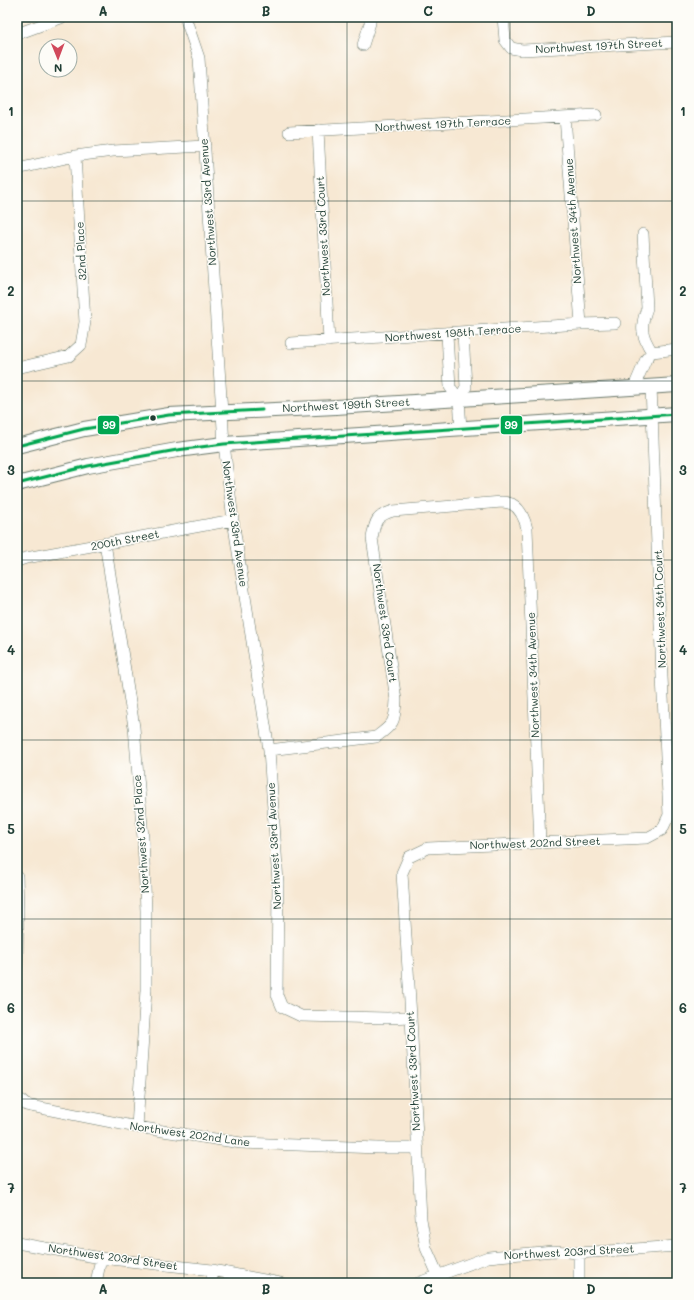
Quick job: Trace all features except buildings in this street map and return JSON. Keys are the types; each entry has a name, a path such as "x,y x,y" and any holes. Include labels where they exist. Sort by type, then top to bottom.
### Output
{"main road":[{"name":"Northwest 199th Street","path":"17,446 84,429 169,415 677,385"},
{"path":"17,484 88,466 177,450 224,444 677,414"}],"street":[{"path":"17,34 63,17"},
{"name":"Northwest 33rd Avenue","path":"185,17 199,58 224,444 233,520 269,750 278,882 277,995 282,1007 301,1016 387,1018 411,1017"},
{"path":"363,45 370,23 370,17"},
{"name":"Northwest 197th Street","path":"503,17 505,40 511,48 522,50 677,42"},
{"name":"Northwest 197th Terrace","path":"289,132 596,115"},
{"name":"Northwest 34th Avenue","path":"565,117 581,324"},
{"name":"Northwest 33rd Court","path":"318,130 329,341"},
{"path":"17,169 75,156 113,151 205,146"},
{"name":"32nd Place","path":"17,368 69,356 81,345 85,322 75,156"},
{"path":"643,234 647,308 642,328 643,339 652,352"},
{"name":"Northwest 198th Terrace","path":"291,343 614,323"},
{"path":"460,429 459,399 466,387 464,333"},
{"path":"446,334 450,388 459,399"},
{"path":"634,387 646,359 652,352 677,349"},
{"name":"Northwest 34th Court","path":"651,386 662,677 669,815 662,830"},
{"name":"Northwest 34th Avenue","path":"378,519 383,514 393,510 502,502 512,504 524,518 527,529 540,843"},
{"name":"Northwest 33rd Court","path":"269,750 376,737 389,727 395,716 396,700 372,538 374,527 378,519"},
{"name":"200th Street","path":"17,561 105,543 233,520"},
{"name":"Northwest 32nd Place","path":"105,543 134,727 143,838 146,912 146,990 137,1127"},
{"name":"Northwest 202nd Street","path":"408,857 428,848 647,838 662,830"},
{"name":"Northwest 33rd Court","path":"408,857 402,873 421,1219 426,1248 439,1279"},
{"path":"17,876 17,966"},
{"name":"Northwest 202nd Lane","path":"17,1097 26,1105 137,1127 241,1143 417,1148"},
{"name":"Northwest 203rd Street","path":"17,1243 101,1258 212,1270 280,1283"},
{"name":"Northwest 203rd Street","path":"418,1283 439,1279 488,1257 553,1251 579,1253 677,1246"},
{"path":"579,1253 579,1283"},
{"path":"96,1283 101,1258"},
{"path":"212,1270 212,1283"}],"transit line":[{"name":"99","path":"17,446 84,429 169,415 262,410"},
{"name":"99","path":"17,484 88,466 177,450 224,444 677,414"}]}
